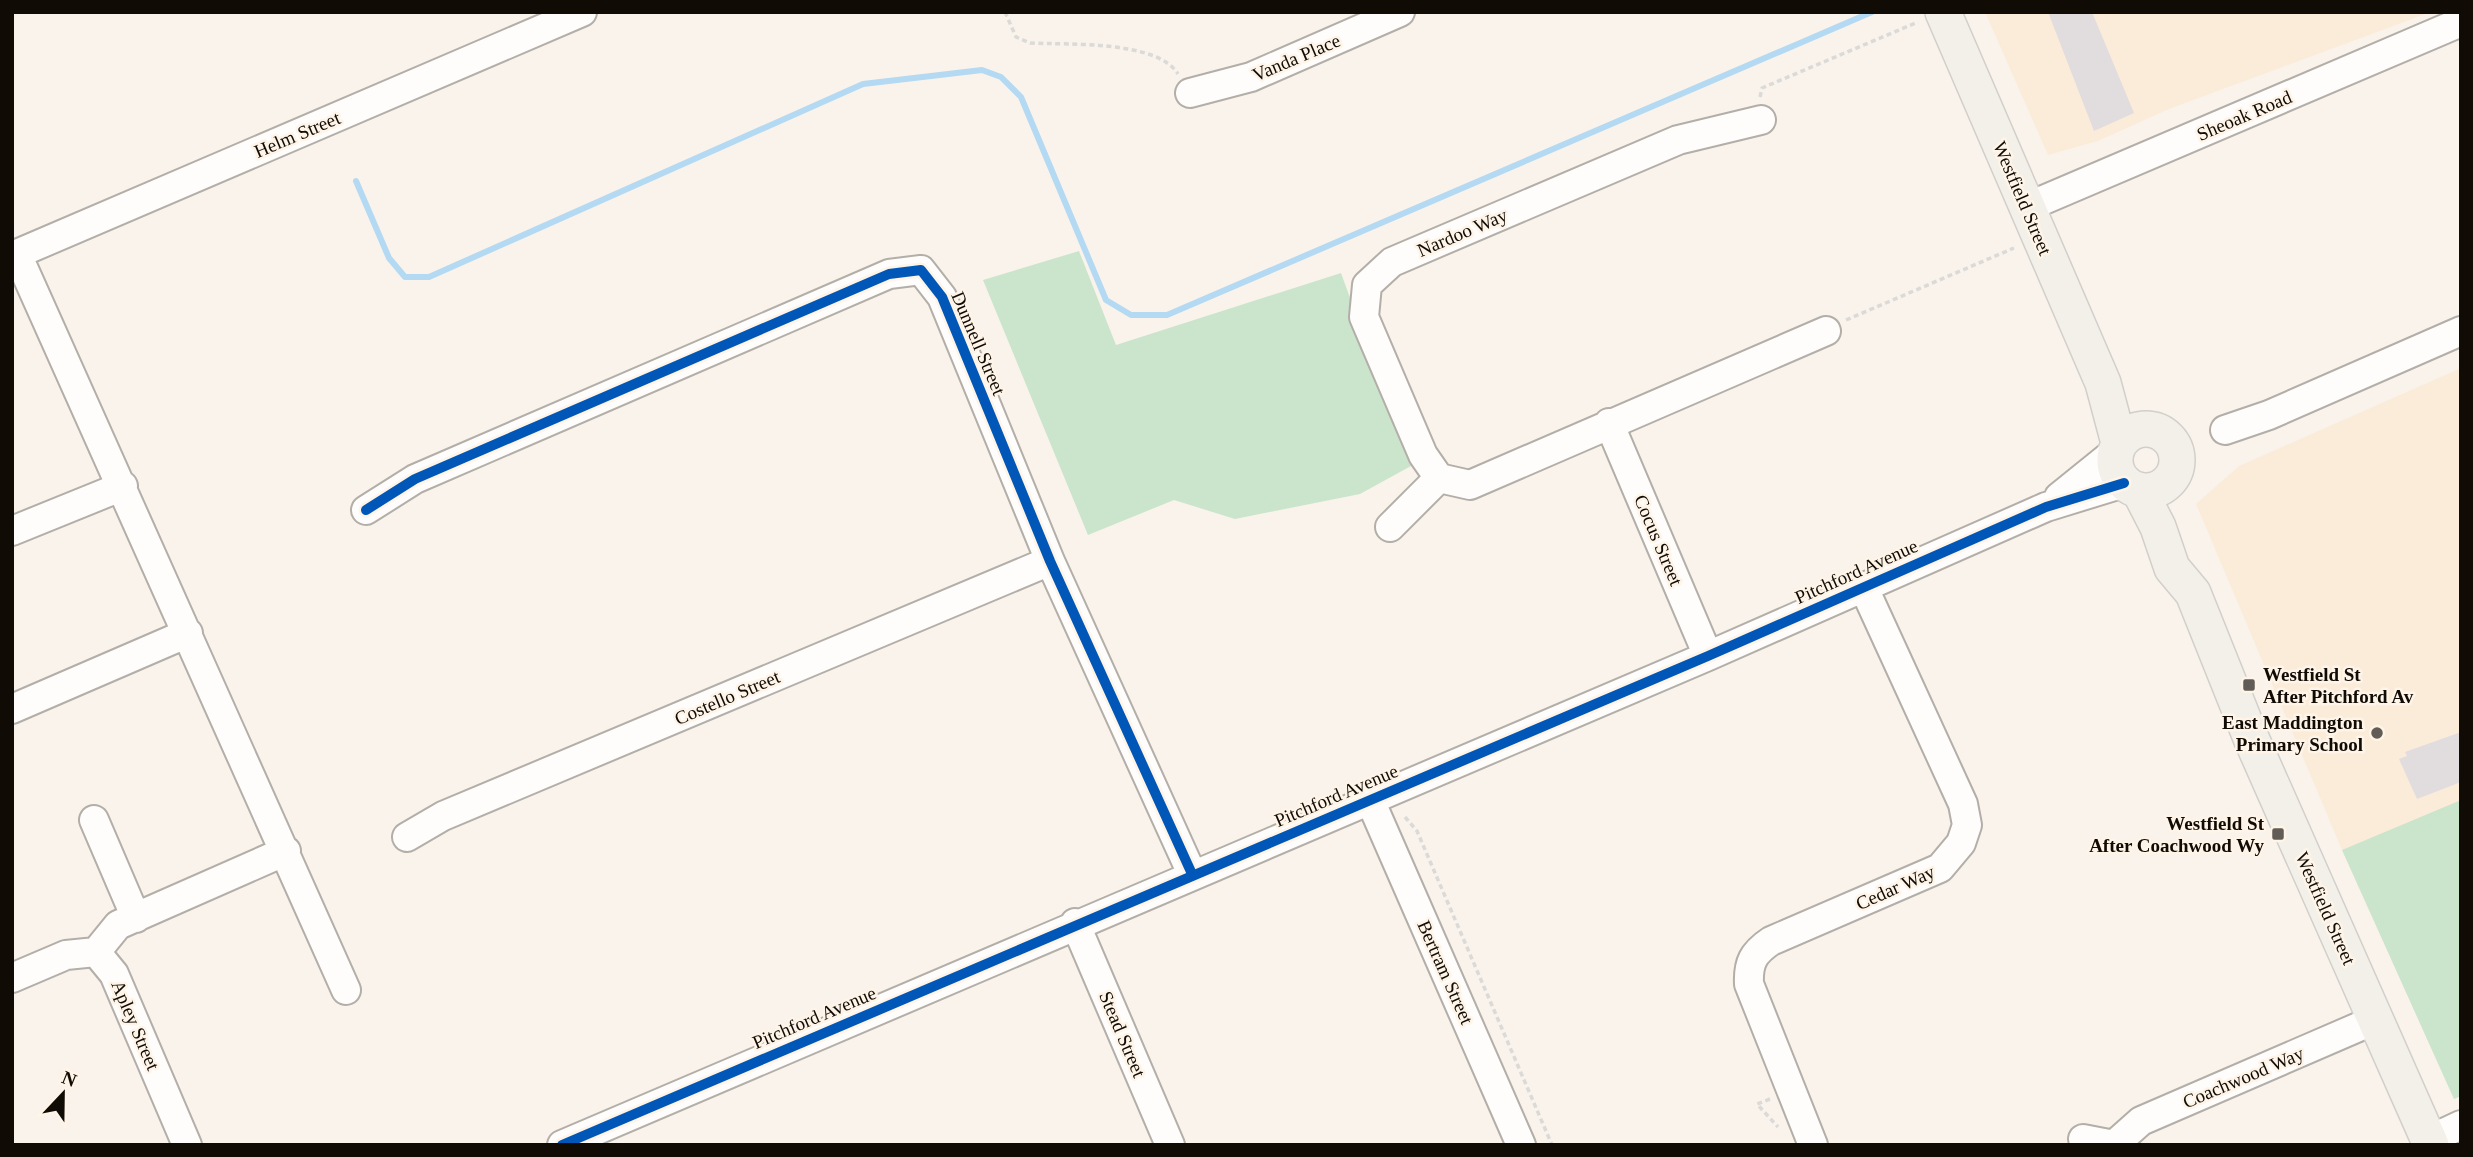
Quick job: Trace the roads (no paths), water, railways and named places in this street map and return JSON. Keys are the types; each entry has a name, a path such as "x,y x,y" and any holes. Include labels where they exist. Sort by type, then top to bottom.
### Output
{"main road":[{"name":"Westfield Street","path":"1931,17 2027,207 2104,383 2133,470 2181,542 2194,570 2193,593 2251,738 2430,1142"},
{"name":"Westfield Street","path":"2104,383 2151,429 2168,438 2174,446 2176,466 2133,470"},
{"path":"2133,470 2133,431 2151,429"}],"street":[{"name":"Helm Street","path":"15,255 582,12"},
{"name":"Vanda Place","path":"1190,93 1251,77 1400,12"},
{"name":"Sheoak Road","path":"2027,207 2461,22"},
{"name":"Nardoo Way","path":"1438,478 1423,455 1364,317 1367,285 1392,262 1760,106"},
{"path":"15,255 123,486 346,990"},
{"name":"Dunnell Street","path":"366,510 415,479 786,318 889,274 921,270 942,297 1050,561 1192,874"},
{"path":"1390,527 1438,478 1470,485 1826,331"},
{"path":"2225,430 2269,415 2461,331"},
{"name":"Cocus Street","path":"1609,423 1708,656"},
{"name":"Pitchford Avenue","path":"562,1145 1192,874 1375,811 1863,586 2133,470"},
{"path":"12,531 123,486"},
{"name":"Costello Street","path":"407,837 443,816 1050,561"},
{"name":"Cedar Way","path":"1813,1145 1749,984 1748,967 1757,950 1771,941 1940,868 1961,843 1967,825 1963,804 1863,586"},
{"path":"12,709 188,633"},
{"name":"Bertram Street","path":"1375,811 1521,1145"},
{"path":"94,820 136,918"},
{"path":"12,978 66,955 96,952 118,925 286,851"},
{"name":"Stead Street","path":"1075,923 1170,1145"},
{"name":"Apley Street","path":"96,952 114,974 187,1145"},
{"name":"Coachwood Way","path":"2084,1139 2114,1145 2141,1121 2377,1020"},
{"path":"2430,1142 2461,1125"}],"waterway":[{"path":"356,181 389,258 405,277 429,277 863,84 982,70 1001,77 1021,97 1106,300 1131,315 1167,315 1872,12"}],"place":[{"name":"Westfield St After Pitchford Av","path":"2249,685"},
{"name":"East Maddington Primary School","path":"2377,733"},
{"name":"Westfield St After Coachwood Wy","path":"2278,834"}]}
